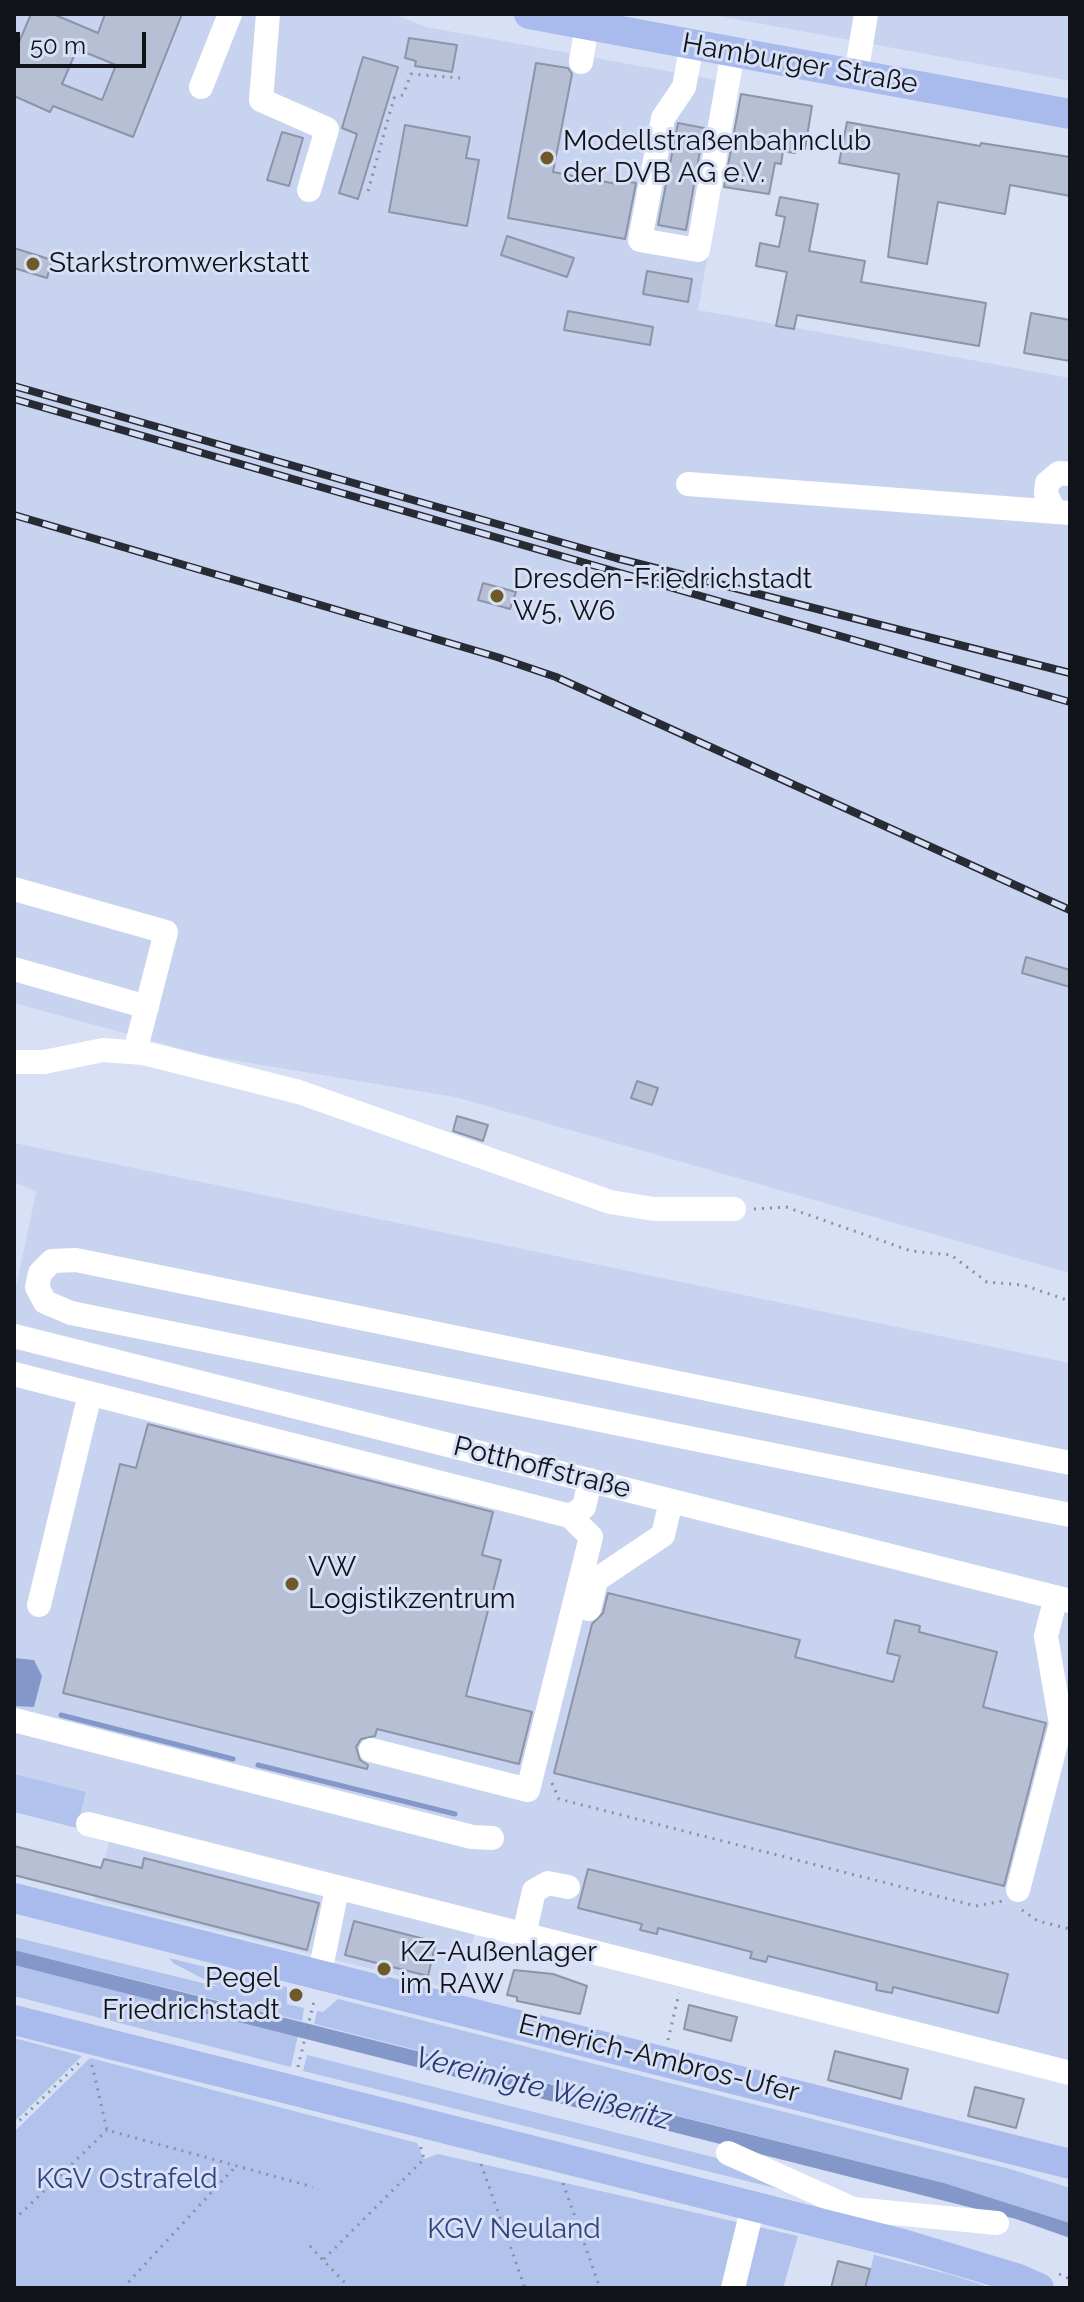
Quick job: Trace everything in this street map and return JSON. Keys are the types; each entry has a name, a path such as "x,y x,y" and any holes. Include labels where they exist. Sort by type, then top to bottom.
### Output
{"main road":[{"name":"Hamburger Straße","path":"529,14 1070,114"},
{"name":"Emerich-Ambros-Ufer","path":"14,1898 318,1983 663,2060 1070,2164"},
{"path":"14,2020 89,2047 753,2206 850,2219 1039,2288"}],"street":[{"path":"201,87 230,14"},
{"path":"856,75 866,14"},
{"path":"267,15 261,100 327,129 309,190"},
{"path":"569,19 581,62"},
{"path":"692,44 684,87 663,118 640,240 698,250 733,52"},
{"path":"1063,513 1046,494 1047,483 1059,473 1070,474"},
{"path":"688,484 1063,513"},
{"path":"14,889 166,932 135,1052"},
{"path":"14,969 147,1007"},
{"path":"14,1062 44,1062 103,1050 135,1052 299,1092 610,1202 654,1209 734,1209"},
{"path":"1070,1463 76,1260 52,1261 40,1273 37,1287 45,1302 71,1313 1070,1515"},
{"name":"Potthoffstraße","path":"14,1336 1063,1599"},
{"path":"14,1374 570,1516 591,1537 528,1790 371,1750"},
{"path":"39,1605 90,1394"},
{"path":"570,1516 584,1507 590,1480"},
{"path":"548,1772 596,1580 663,1535 671,1501"},
{"path":"1018,1890 1061,1724 1046,1636 1063,1599"},
{"path":"14,1720 472,1837 492,1838"},
{"path":"88,1824 1070,2073"},
{"path":"524,1934 534,1891 548,1883 568,1887"},
{"path":"318,1983 337,1889"},
{"path":"728,2153 850,2219 997,2223"},
{"path":"733,2288 753,2206"}],"path":[{"path":"368,191 394,98 403,95 411,74 460,78"},
{"path":"734,1209 786,1207 911,1251 951,1255 987,1282 1023,1285 1070,1301"},
{"path":"548,1772 559,1799 976,1906 1000,1904 1018,1890 1021,1908 1028,1916 1070,1929"},
{"path":"663,2060 684,1973"},
{"path":"297,2072 318,1983"},
{"path":"14,2126 89,2047"},
{"path":"89,2047 107,2130"},
{"path":"107,2130 313,2187"},
{"path":"14,2220 107,2130"},
{"path":"323,2260 424,2159 420,2147"},
{"path":"481,2164 525,2288"},
{"path":"123,2288 236,2166"},
{"path":"563,2183 600,2288"},
{"path":"310,2246 350,2288"}],"shaded area":[{"path":"14,14 393,14 426,27 738,84 698,310 1070,378 1070,1273 455,1097 208,1056 14,1003"},
{"path":"708,14 1070,14 1070,81 872,44"},
{"path":"14,1143 1070,1363 1070,2082 475,1932 460,1991 95,1900 110,1837 77,1828 86,1793 14,1774 14,1297 36,1192 14,1182"}],"green space":[{"path":"14,1774 86,1792 77,1828 14,1812"},
{"path":"14,1937 219,1987 169,1958 287,1987 287,2004 304,2008 302,2021 14,1950"},
{"path":"14,1965 298,2035 291,2067 14,1996"},
{"path":"338,1999 1010,2169 1070,2188 1070,2223 944,2183 314,2024 317,2011 323,2012"},
{"path":"14,2038 82,2056 14,2122"},
{"path":"307,2055 721,2159 795,2193 303,2071"},
{"path":"90,2058 417,2143 424,2159 438,2154 798,2236 783,2288 14,2288 14,2132"},
{"path":"874,2255 952,2275 992,2288 866,2288"}],"water":[{"path":"14,1658 34,1660 42,1676 34,1707 14,1706"},
{"name":"Vereinigte Weißeritz","path":"14,1950 944,2183 1070,2223 1070,2238 1016,2219 14,1965"}],"building":[{"path":"31,14 53,14 98,33 105,14 182,14 133,137 53,106 50,112 14,96 14,54","holes":["77,49 116,65 102,100 62,84"]},
{"path":"409,38 457,45 452,72 415,66 416,61 405,58"},
{"path":"363,57 398,67 358,199 339,193 357,134 342,128"},
{"path":"536,63 568,68 572,74 553,172 617,184 618,180 636,183 625,239 508,218"},
{"path":"741,94 812,106 805,149 796,148 795,153 783,151 781,164 775,163 769,194 724,187"},
{"path":"847,122 980,146 981,143 1070,157 1070,196 1010,185 1005,214 938,202 927,264 888,257 899,174 839,163"},
{"path":"678,123 704,128 686,230 658,225"},
{"path":"405,125 470,137 466,158 479,160 467,226 389,212"},
{"path":"282,132 303,138 289,186 267,180"},
{"path":"780,197 818,204 809,251 865,261 861,282 986,303 979,346 797,315 794,329 776,326 787,272 756,266 760,243 779,247 785,217 776,215"},
{"path":"507,236 574,258 567,277 501,255"},
{"name":"Starkstromwerkstatt","path":"14,248 52,260 47,278 14,268"},
{"path":"647,271 692,279 688,302 643,294"},
{"path":"568,311 653,327 650,345 564,330"},
{"path":"1031,313 1070,320 1070,361 1024,353"},
{"name":"Dresden-Friedrichstadt W5, W6","path":"483,583 516,592 510,609 478,600"},
{"path":"1026,957 1070,970 1070,987 1022,973"},
{"path":"637,1081 658,1088 652,1105 631,1098"},
{"path":"457,1116 488,1125 483,1141 453,1131"},
{"name":"VW Logistikzentrum","path":"148,1424 493,1512 482,1555 501,1560 466,1696 532,1712 519,1764 377,1729 375,1736 361,1739 356,1747 360,1760 368,1765 367,1769 63,1693 120,1464 136,1468"},
{"path":"608,1593 800,1640 795,1657 893,1682 900,1656 887,1653 895,1620 920,1626 919,1632 997,1652 983,1707 1046,1723 1004,1886 554,1773 592,1624 603,1613"},
{"path":"14,1846 101,1868 104,1859 142,1868 144,1858 319,1903 307,1950 14,1875"},
{"path":"588,1869 1008,1974 998,2013 893,1987 892,1993 876,1990 877,1983 768,1956 766,1962 750,1958 752,1952 658,1928 657,1934 640,1930 642,1924 578,1908"},
{"path":"354,1921 436,1942 428,1976 345,1955"},
{"path":"514,1970 553,1974 587,1986 580,2014 517,2001 517,1997 507,1995"},
{"path":"689,2005 737,2017 731,2041 684,2029"},
{"path":"835,2051 908,2069 901,2099 828,2080"},
{"path":"975,2087 1024,2099 1016,2128 968,2116"},
{"path":"838,2261 870,2269 865,2288 831,2288"}],"waterway":[{"path":"61,1715 233,1759"},
{"path":"258,1765 455,1814"}],"railway":[{"path":"14,386 616,558 1070,673"},
{"path":"14,399 1070,702"},
{"path":"14,515 556,677 1070,910"}],"place":[{"name":"Modellstraßenbahnclub der DVB AG e.V.","path":"547,158"},
{"name":"Starkstromwerkstatt","path":"33,264"},
{"name":"Dresden-Friedrichstadt W5, W6","path":"497,596"},
{"name":"VW Logistikzentrum","path":"292,1584"},
{"name":"KZ-Außenlager im RAW","path":"384,1969"},
{"name":"Pegel Friedrichstadt","path":"296,1995"}],"park label":[{"name":"KGV Ostrafeld","path":"127,2180"},
{"name":"KGV Neuland","path":"514,2230"}]}
